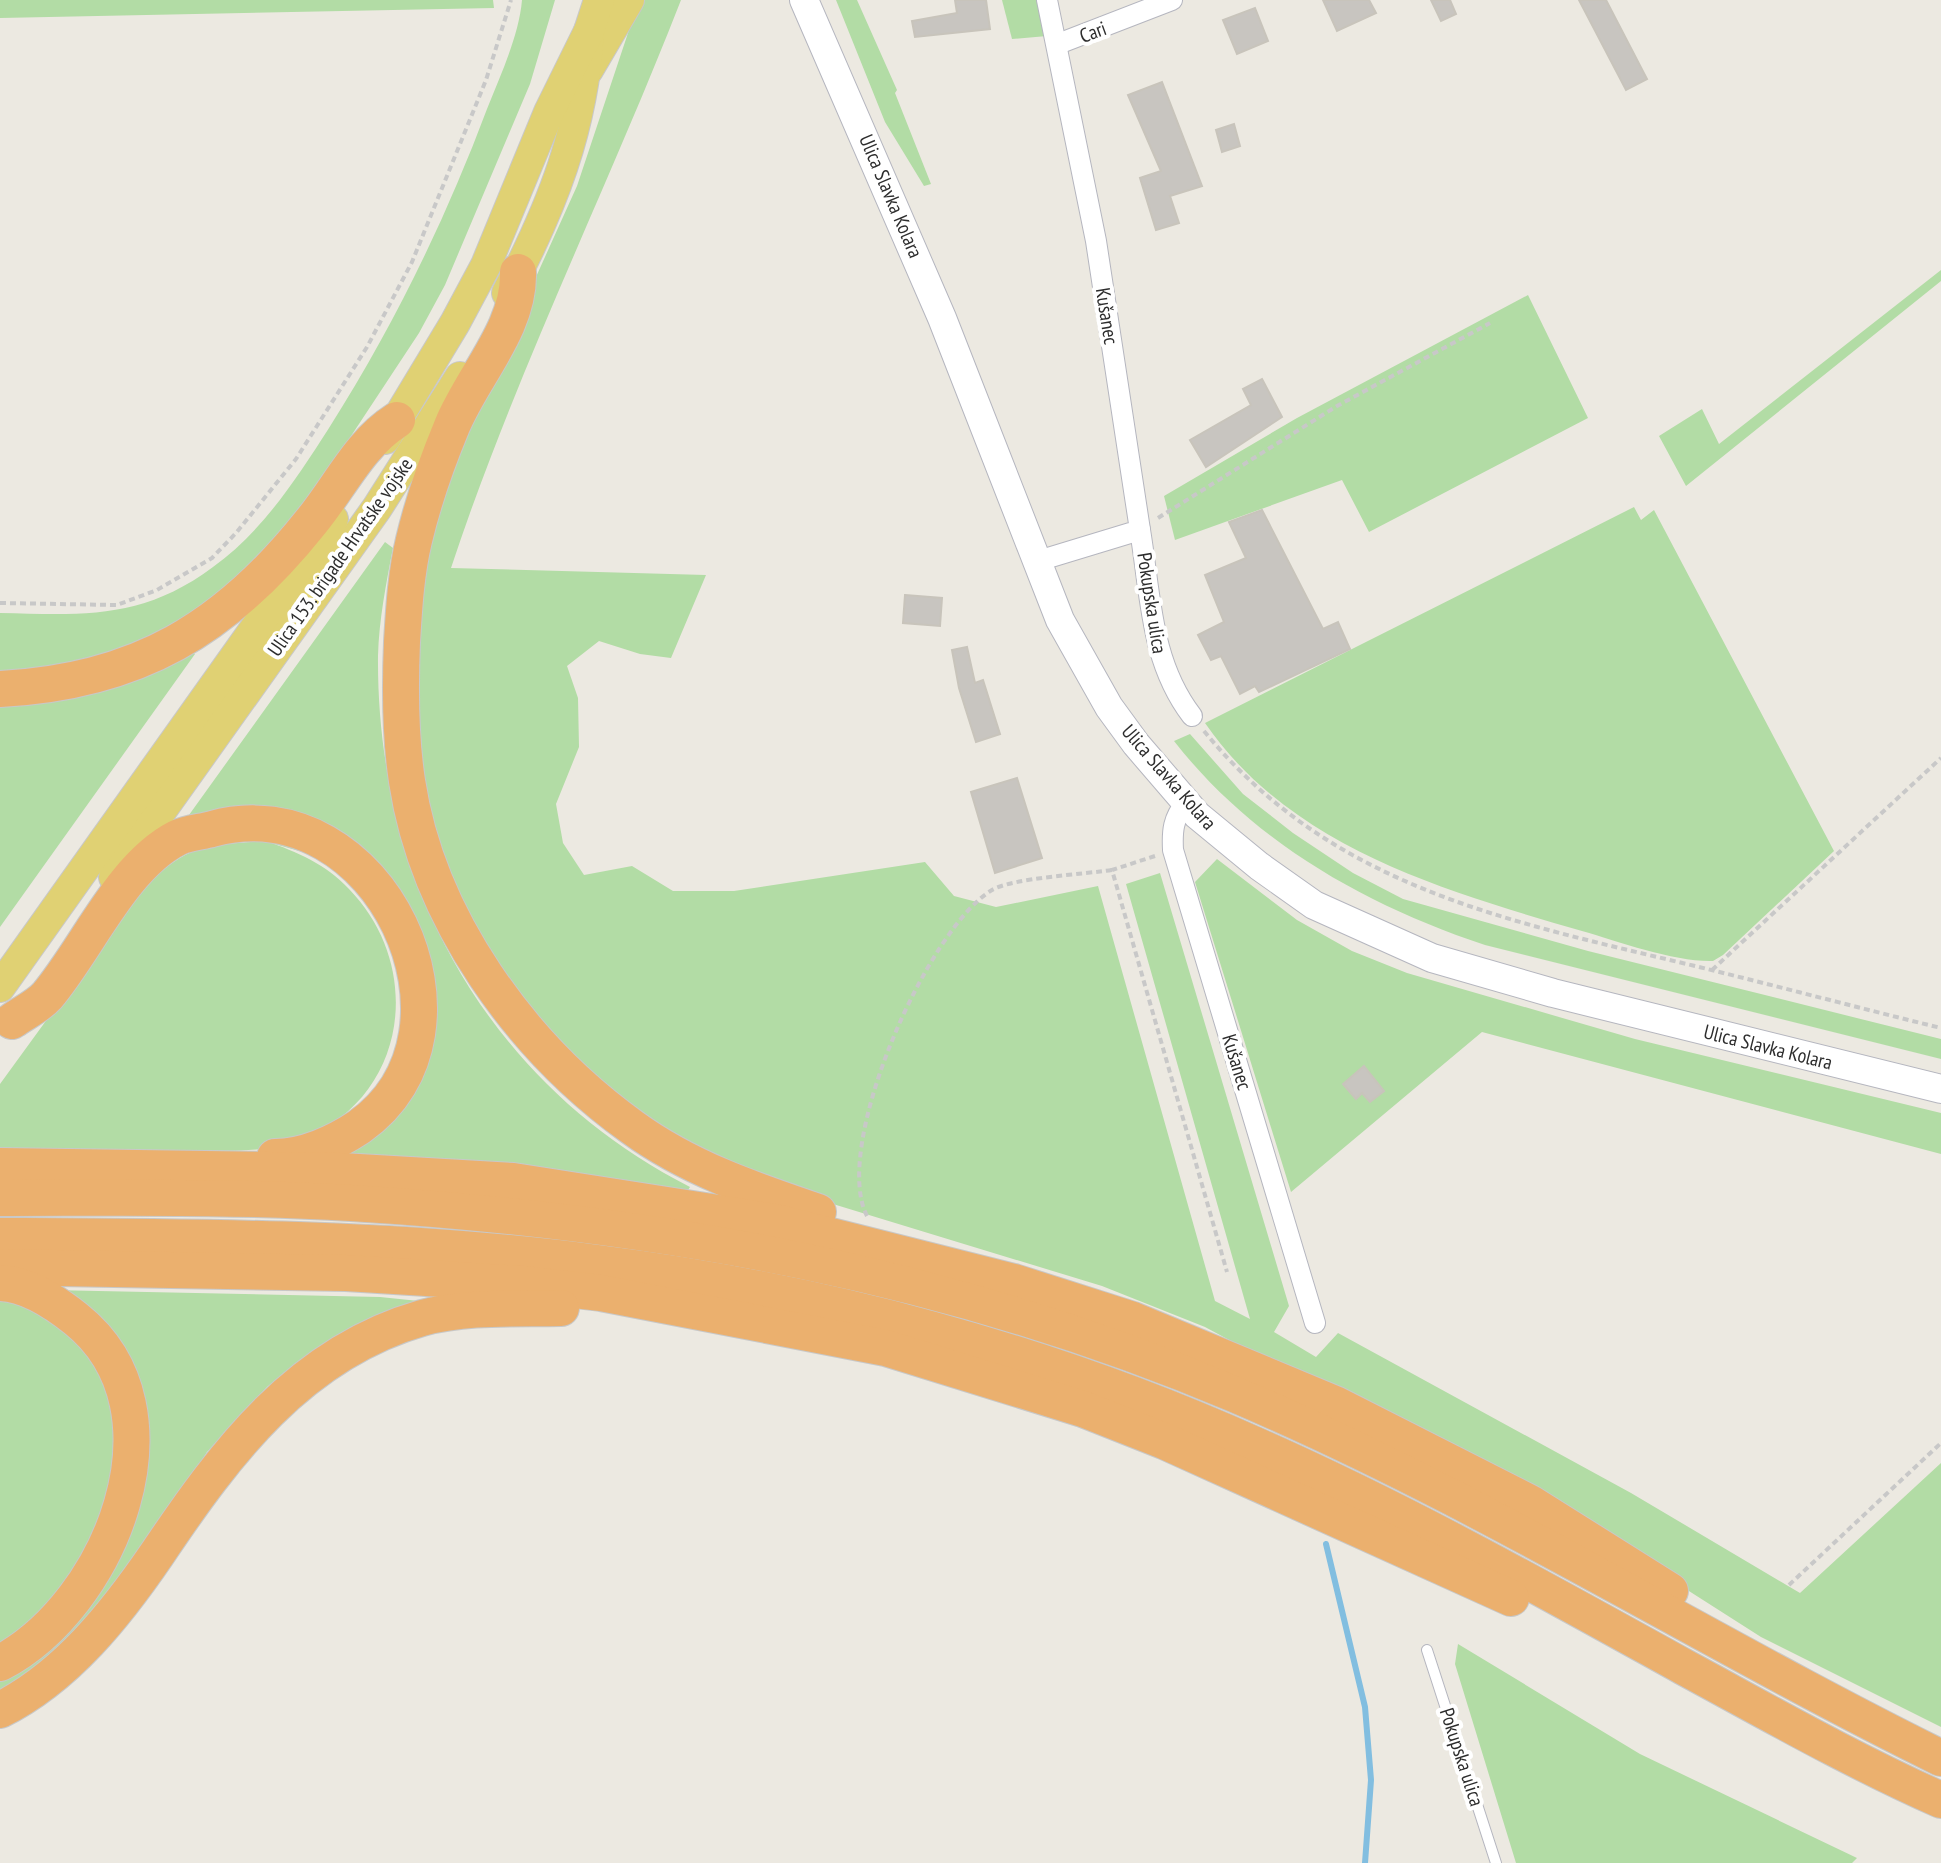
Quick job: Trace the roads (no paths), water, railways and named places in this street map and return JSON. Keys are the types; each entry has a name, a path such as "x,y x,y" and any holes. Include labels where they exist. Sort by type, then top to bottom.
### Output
{"highway":[{"path":"518,272 516,305 453,424 432,483 414,541 404,604 401,733 407,784 437,883 463,936 519,1022 549,1058 592,1096 665,1148 729,1181 875,1232 995,1265 1014,1282"},
{"path":"0,689 49,687 103,675 157,655 201,628 238,600 282,557 374,435 397,420"},
{"path":"6,1030 45,998 139,868 177,838 231,824 266,823 311,834 346,856 380,889 400,922 413,960 419,997 415,1041 396,1086 373,1117 339,1141 289,1157 112,1157 89,1166"},
{"path":"0,1166 341,1171 513,1181 775,1222 1014,1282 1133,1320 1335,1404 1530,1503 1747,1639 1792,1683"},
{"path":"0,1198 347,1203 522,1217 633,1230 764,1252 1003,1309 1234,1394 1340,1443 1509,1526 1792,1683 1941,1758"},
{"path":"0,1236 347,1243 511,1254 601,1263 762,1291 906,1323 1092,1381 1250,1442 1501,1567 1781,1720 1941,1800"},
{"path":"0,1267 346,1273 523,1284 601,1293 787,1332 886,1348 1083,1409 1239,1472 1617,1650 1653,1650"},
{"path":"0,1283 56,1303 90,1331 111,1359 125,1393 132,1436 129,1480 114,1529 91,1575 61,1615 17,1655 0,1663"},
{"path":"0,1710 65,1665 102,1627 254,1423 294,1386 338,1356 423,1318 487,1309 571,1308 721,1332 760,1335 787,1332"}],"main road":[{"path":"587,72 629,0"},
{"name":"Ulica Slavka Kolara","path":"803,4 936,303 1060,620 1109,707 1186,803 1247,857 1314,905 1432,958 1553,993 1941,1089"},
{"name":"Ulica 153. brigade Hrvatske vojske","path":"6,1030 377,508 472,358 518,272 565,165 576,133 595,10"},
{"name":"Ulica 153. brigade Hrvatske vojske","path":"0,987 348,497 397,420 486,265 595,10"}],"street":[{"name":"Kušanec","path":"1047,0 1096,241 1140,530"},
{"name":"Cari","path":"1058,44 1172,0"},
{"path":"1038,561 1140,530"},
{"name":"Pokupska ulica","path":"1140,530 1160,658 1171,685 1192,716"},
{"name":"Kušanec","path":"1186,803 1175,822 1173,850 1315,1323"}],"lane":[{"name":"Pokupska ulica","path":"1427,1650 1496,1863"}],"waterway":[{"path":"1326,1544 1365,1707 1371,1780 1365,1863"}]}
